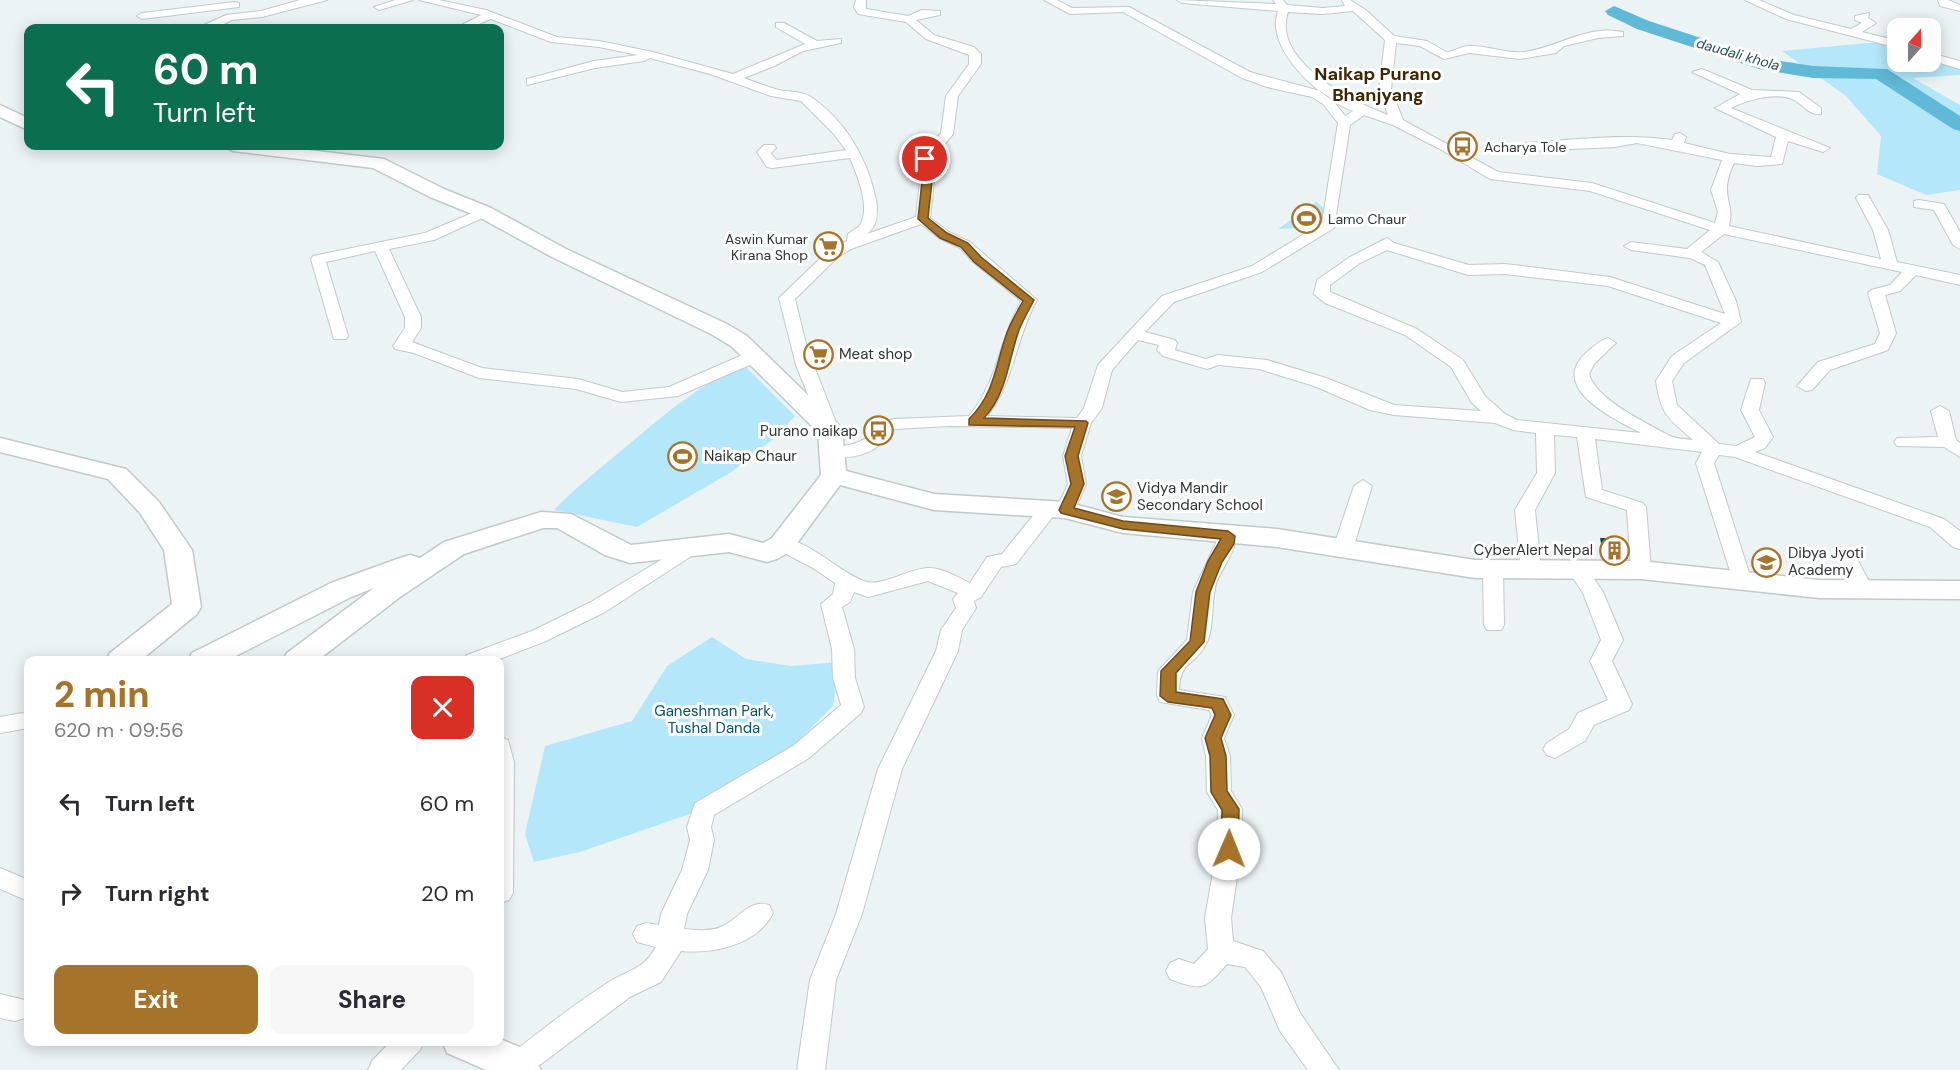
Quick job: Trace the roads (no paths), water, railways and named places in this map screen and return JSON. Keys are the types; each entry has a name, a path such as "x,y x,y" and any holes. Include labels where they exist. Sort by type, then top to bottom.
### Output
{"street":[{"path":"212,24 221,19 250,16 288,5 322,0"},
{"path":"379,7 408,0"},
{"path":"424,0 491,15 555,40 648,54 775,93 805,98 835,126 854,153 865,178 872,212 866,228 853,237 855,243"},
{"path":"861,0 859,8 862,12 909,19 919,25 922,32 930,37 970,49 975,54 975,64 952,96 947,134 925,159 923,170 927,181 923,219"},
{"path":"1049,0 1070,11 1125,9 1246,75 1271,84 1304,88 1316,94 1327,101 1344,123"},
{"path":"1182,0 1281,4 1333,11 1355,8"},
{"path":"1343,0 1391,39 1423,43 1444,56 1454,56 1468,49 1520,56 1552,51 1560,44 1598,35 1619,34"},
{"path":"1750,0 1790,17 1887,42"},
{"path":"1943,0 1944,4 1960,8"},
{"path":"142,16 243,4 250,6 250,16"},
{"path":"1281,4 1279,22 1286,45 1302,67 1321,86 1352,106 1397,122 1495,176 1593,188 1674,216 1721,229 1960,280"},
{"path":"909,19 922,13 936,13"},
{"path":"470,24 491,15"},
{"path":"1855,32 1870,23 1859,18 1865,15"},
{"path":"780,25 814,44"},
{"path":"1391,39 1384,88 1397,122"},
{"path":"732,78 814,44 837,41"},
{"path":"531,82 594,65 643,59 648,54"},
{"path":"1941,59 1960,65"},
{"path":"1698,72 1750,94 1795,95 1817,111"},
{"path":"1750,94 1721,108 1783,135 1822,148"},
{"path":"811,1070 823,980 849,914 890,769 946,651 952,630 966,608 963,599 974,592 994,562 1009,559 1057,510 1077,484 1072,456 1082,423 1093,408 1104,369 1168,298 1257,269 1329,225 1331,197 1344,123 1364,109"},
{"path":"1664,131 1682,138 1676,146"},
{"path":"1507,148 1615,144 1637,139 1757,162 1777,161 1783,135"},
{"path":"768,148 764,152 772,164 854,153"},
{"path":"267,150 377,163 399,172 436,193 484,212 558,253 702,320 740,341 832,453 934,502 1057,510 1123,525 1228,536 1277,538 1422,562 1493,569 1641,570 1819,589 1960,590"},
{"path":"1693,254 1694,248 1721,229 1725,212 1717,198 1719,180 1730,158"},
{"path":"1863,198 1878,218 1885,236 1890,264"},
{"path":"1919,204 1939,207 1960,245"},
{"path":"340,336 318,259 429,237 484,212"},
{"path":"210,656 341,590 454,548 541,520 562,520 615,549 630,554 729,543 767,553 782,544 832,453 791,321 787,298 834,254 855,243 923,219"},
{"path":"923,219 944,236 964,245 1029,300 1014,330 1000,381 989,406 973,422"},
{"path":"1733,322 1610,282 1505,269 1468,270 1386,243 1355,260 1322,283 1322,294 1331,300 1411,332 1457,364 1478,399 1499,418 1513,425 1545,427 1738,452 1937,523 1948,530 1960,543"},
{"path":"380,246 413,317 413,328 401,346 417,348 479,373 578,384 621,396 672,392 753,357"},
{"path":"1631,246 1693,254 1711,262 1718,284 1734,311 1733,322"},
{"path":"1806,387 1824,366 1882,347 1888,333 1876,293 1895,288 1913,270"},
{"path":"1713,448 1678,418 1668,405 1664,381 1678,360 1733,322"},
{"path":"1134,334 1169,343 1165,351 1169,353 1207,364 1218,360 1262,364 1320,382 1376,406 1443,416 1499,418"},
{"path":"1608,343 1587,362 1581,372 1582,382 1600,401 1670,442"},
{"path":"1738,452 1759,444 1764,437 1750,410 1756,383"},
{"path":"1904,442 1954,447 1940,411"},
{"path":"832,453 859,449 870,443 884,427 894,424 1082,423"},
{"path":"1531,570 1524,521 1529,501 1546,473 1545,427"},
{"path":"1586,433 1593,492 1608,500 1636,507 1641,570"},
{"path":"0,445 117,474 150,507 177,550 187,607 127,656"},
{"path":"1713,448 1705,463 1742,582"},
{"path":"1343,549 1363,486"},
{"path":"1179,971 1199,977 1221,952 1218,918 1229,849 1230,809 1219,792 1218,756 1213,738 1223,715 1217,703 1168,696 1169,671 1197,642 1203,592 1215,561 1227,544 1228,536"},
{"path":"782,544 820,563 845,581 868,590 930,574 974,592"},
{"path":"303,656 390,590 454,548"},
{"path":"486,656 539,636 598,608 606,600 689,549"},
{"path":"1846,557 1863,589"},
{"path":"1493,569 1494,625"},
{"path":"1555,748 1577,735 1586,720 1621,704 1601,661 1612,640 1593,592 1577,569"},
{"path":"472,1046 520,1068 620,989 652,974 674,939 672,921 695,870 702,840 699,827 704,810 801,752 827,732 853,707 844,678 843,649 831,604 843,597 845,581"},
{"path":"0,725 24,721"},
{"path":"0,878 24,889"},
{"path":"646,934 674,939 726,937 760,913"},
{"path":"1221,952 1240,953 1254,959 1271,980 1290,1022 1325,1070"},
{"path":"382,1070 405,1046"}],"waterway":[{"name":"daudali khola","path":"1614,11 1643,25 1759,63 1813,72 1880,73 1960,125"}],"place":[{"name":"Acharya Tole","path":"1463,147"},
{"name":"Lamo Chaur","path":"1307,219"},
{"name":"Aswin Kumar Kirana Shop","path":"829,247"},
{"name":"Meat shop","path":"818,354"},
{"name":"Purano naikap","path":"879,431"},
{"name":"Naikap Chaur","path":"683,456"},
{"name":"Vidya Mandir Secondary School","path":"1116,497"},
{"name":"CyberAlert Nepal","path":"1614,550"},
{"name":"Dibya Jyoti Academy","path":"1767,562"}],"district":[{"name":"Naikap Purano Bhanjyang","path":"1378,84"}],"park label":[{"name":"Ganeshman Park, Tushal Danda","path":"714,720"}]}
